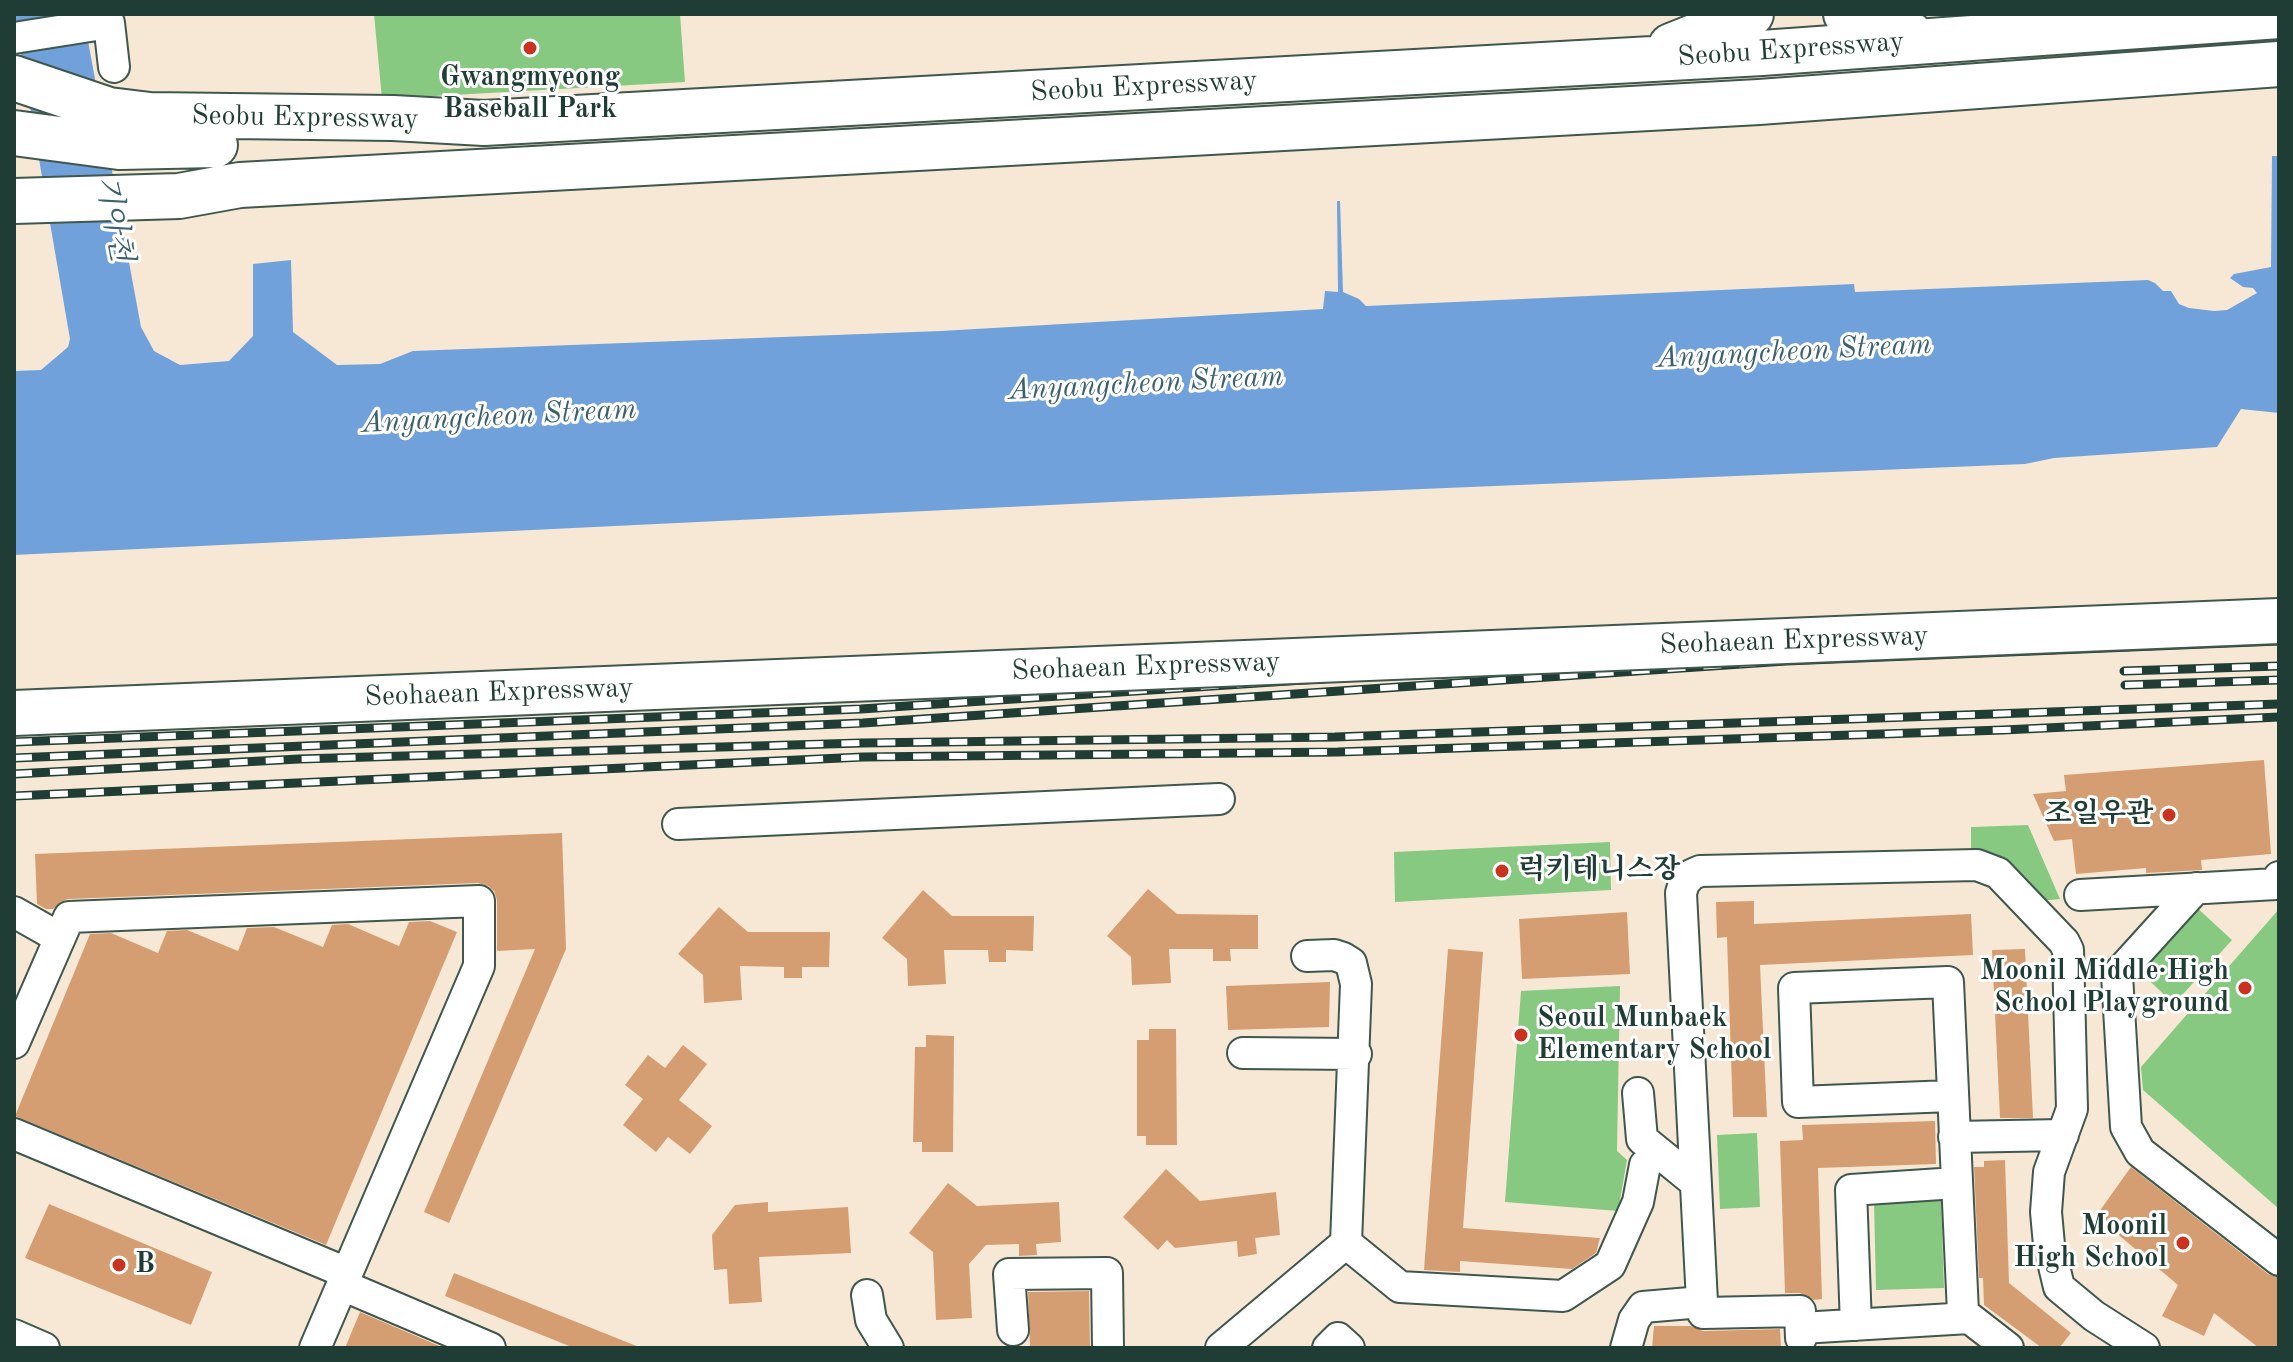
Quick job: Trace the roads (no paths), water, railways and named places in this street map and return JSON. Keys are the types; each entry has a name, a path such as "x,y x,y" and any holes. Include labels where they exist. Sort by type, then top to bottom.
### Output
{"highway":[{"path":"1637,60 1751,14"},
{"path":"1846,14 1931,41"},
{"name":"Seobu Expressway","path":"27,166 121,156 395,138 484,123 1637,60 2279,16"},
{"name":"Seobu Expressway","path":"20,80 179,196 240,185 1759,102 2279,64"},
{"path":"27,166 121,156"},
{"name":"Seohaean Expressway","path":"14,685 2279,595"},
{"name":"Seohaean Expressway","path":"14,713 2279,621"}],"street":[{"path":"14,38 109,23 114,67"},
{"path":"678,824 1219,799"},
{"path":"1969,1318 1856,1325 1801,1338 1800,1311 1703,1313 1681,893 1687,878 1700,871 1977,865 1998,873 2067,948 2072,1109 2049,1172 2046,1212 2049,1245 2059,1287 2094,1316 2144,1348"},
{"path":"2080,895 2276,884 2279,877"},
{"path":"2196,888 2117,975 2126,1127 2140,1152 2279,1260"},
{"path":"14,1043 69,917 479,901 479,966 315,1348"},
{"path":"14,912 60,938"},
{"path":"1221,1348 1346,1243 1356,1054 1356,984 1351,963 1334,955 1307,956"},
{"path":"1951,1096 1798,1102 1794,988 1948,982 1963,1313 2008,1348"},
{"path":"1243,1053 1356,1054"},
{"path":"1638,1093 1642,1139 1695,1182"},
{"path":"14,1134 344,1279 490,1348"},
{"path":"1954,1137 2063,1135"},
{"path":"1346,1243 1400,1287 1563,1296 1610,1265 1638,1202 1645,1165"},
{"path":"1856,1325 1851,1190 1956,1183"},
{"path":"1013,1330 1009,1274 1107,1273 1108,1348"},
{"path":"867,1295 871,1320 888,1348"},
{"path":"1626,1348 1634,1320 1643,1307 1649,1304 1702,1302"},
{"path":"14,1335 44,1348"},
{"path":"1328,1348 1338,1338 1349,1348"}],"water":[{"path":"14,14 83,14 141,327 154,351 180,365 229,361 253,336 253,264 291,260 293,332 337,365 380,364 413,351 941,331 1323,309 1325,291 1338,292 1337,201 1340,201 1343,292 1366,306 1854,284 1855,292 2148,280 2163,291 2171,291 2179,304 2189,308 2227,310 2257,293 2253,288 2243,287 2230,278 2234,274 2271,267 2272,156 2278,156 2279,413 2241,409 2217,447 2054,458 2025,464 1133,501 14,555 14,371 41,370 68,347 70,339"}],"railway":[{"path":"2215,631 2279,629"},
{"path":"14,758 863,723 1786,661 2279,641"},
{"path":"14,742 861,709 1792,648 1947,642"},
{"path":"2124,671 2279,666"},
{"path":"2125,685 2279,680"},
{"path":"14,774 299,759 862,743 1335,737 2279,704"},
{"path":"14,796 863,757 1338,752 2003,730 2279,717"}],"place":[{"name":"Gwangmyeong Baseball Park","path":"530,48"},
{"name":"조일우관","path":"2169,815"},
{"name":"럭키테니스장","path":"1502,871"},
{"name":"Moonil Middle·High School Playground","path":"2245,988"},
{"name":"Seoul Munbaek Elementary School","path":"1521,1035"},
{"name":"Moonil High School","path":"2183,1243"},
{"name":"B","path":"119,1265"}],"water label":[{"name":"기아천","path":"113,219"},
{"name":"Anyangcheon Stream","path":"1794,352"},
{"name":"Anyangcheon Stream","path":"1146,384"},
{"name":"Anyangcheon Stream","path":"499,417"}]}
